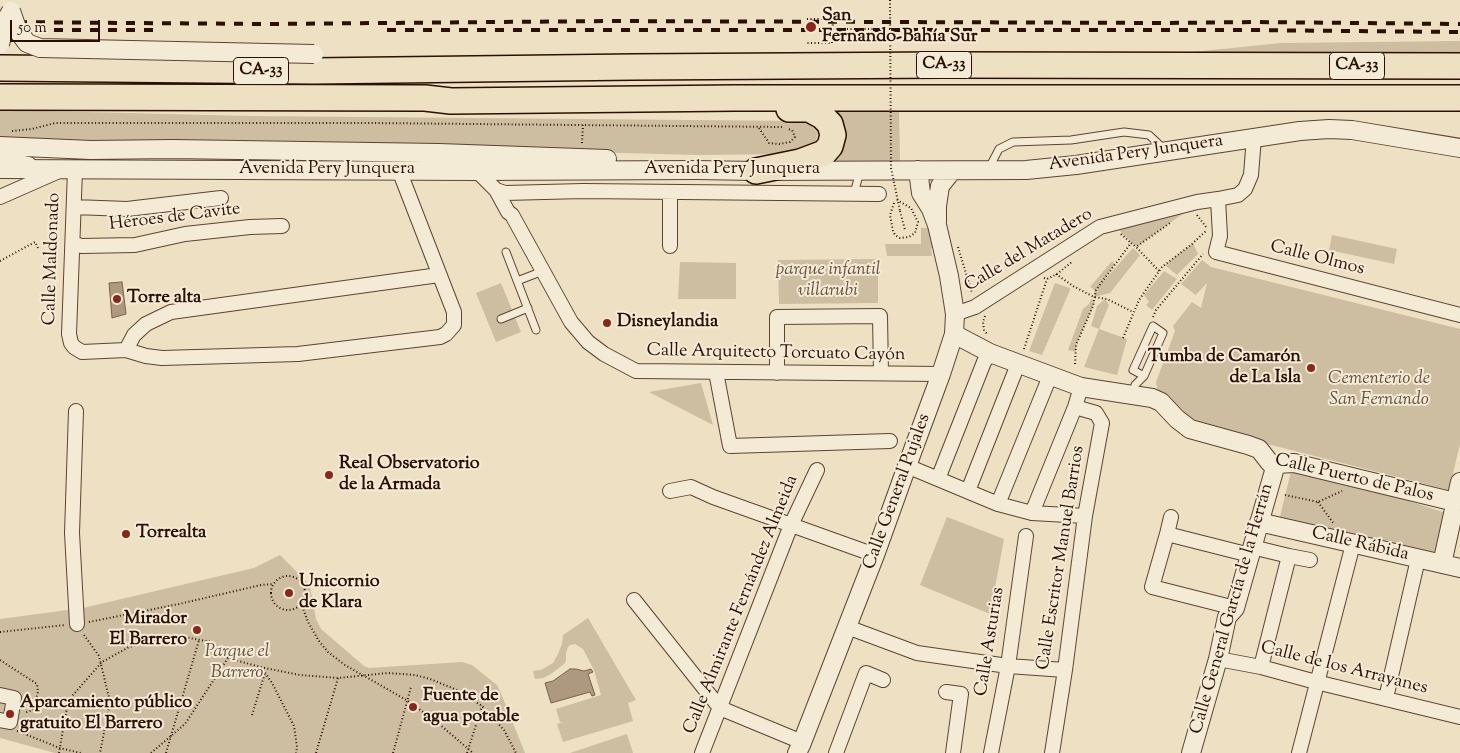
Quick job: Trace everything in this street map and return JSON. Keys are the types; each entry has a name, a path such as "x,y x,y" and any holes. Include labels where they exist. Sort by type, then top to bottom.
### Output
{"highway":[{"path":"314,54 491,60 522,69"},
{"name":"CA-33","path":"0,68 314,71 944,65 1460,66"},
{"name":"CA-33","path":"0,97 425,98 451,101 735,98 1460,98"},
{"path":"735,98 765,108 810,109 822,116 830,124 833,135 830,146 824,154 800,162 756,171"}],"street":[{"path":"0,44 6,20 13,5"},
{"path":"13,5 18,32 27,43 40,48 314,54"},
{"name":"Avenida Pery Junquera","path":"0,170 860,171 892,179 924,170 1026,170 1076,165 1300,131 1352,130 1460,148"},
{"name":"Calle del Matadero","path":"955,314 975,307 1100,226 1197,202 1238,195 1245,188 1251,175 1254,137"},
{"path":"4,139 91,150 172,149 429,153 666,160 696,170"},
{"path":"0,158 68,170"},
{"path":"0,197 68,170"},
{"name":"Calle Maldonado","path":"68,170 74,207 69,339 74,347 82,352 126,350"},
{"path":"400,170 440,275 454,312 454,325 446,334 298,354 162,358 146,356 126,350 134,335 146,324 171,312 440,275"},
{"path":"512,214 511,204 517,170"},
{"path":"924,170 937,206"},
{"path":"921,192 924,170"},
{"path":"937,224 940,186 952,170"},
{"name":"Calle Arquitecto Torcuato Cayón","path":"477,171 496,190 508,212 512,214 571,322 588,342 604,354 636,371 941,374"},
{"path":"892,179 910,183 921,192 937,224"},
{"path":"496,190 505,193 879,194"},
{"path":"670,192 670,246"},
{"path":"74,207 128,209 221,198"},
{"name":"Calle Olmos","path":"1218,199 1220,236 1216,252 1460,315"},
{"name":"Calle General Pujales","path":"800,748 876,555 954,334 955,314 949,276 937,224"},
{"name":"Héroes de Cavite","path":"73,243 82,246 135,245 185,234 250,227 282,226"},
{"path":"777,373 777,316 880,316 881,373"},
{"name":"Calle Puerto de Palos","path":"954,334 991,346 1021,359 1050,376 1081,387 1152,398 1161,402 1190,429 1248,444 1259,449 1270,463 1294,463 1455,502"},
{"path":"938,478 991,346"},
{"path":"968,491 1021,359"},
{"path":"716,372 730,446 890,441"},
{"path":"998,504 1050,376"},
{"path":"1032,513 1075,407 1081,387"},
{"name":"Calle Escritor Manuel Barrios","path":"1052,753 1085,516 1102,423 1096,413 1075,407"},
{"path":"76,411 72,533 77,624"},
{"name":"Calle General García de la Herrán","path":"1191,753 1218,659 1227,617 1235,608 1276,464"},
{"path":"907,466 998,504 1032,513 1085,516"},
{"name":"Calle Almirante Fernández Almeida","path":"702,753 791,525 817,470"},
{"path":"1442,564 1460,482"},
{"path":"670,491 691,487 713,497 876,555"},
{"path":"1171,517 1152,587 1235,608"},
{"name":"Calle Rábida","path":"1260,522 1460,568"},
{"path":"1167,534 1251,551 1310,560"},
{"name":"Calle Asturias","path":"991,753 1008,666 1026,536"},
{"path":"1299,753 1353,544"},
{"path":"1261,667 1289,556"},
{"path":"1386,698 1418,559"},
{"path":"634,600 720,708 800,748"},
{"path":"847,626 917,653 1008,666 1065,670"},
{"name":"Calle de los Arrayanes","path":"1218,659 1261,667 1460,717"},
{"path":"836,753 866,673 883,680"},
{"path":"946,692 961,694 952,753"},
{"path":"0,695 14,698 7,718"}],"lane":[{"path":"988,170 999,149 1013,142 1071,140 1124,132 1149,135 1166,151"},
{"path":"854,194 860,171"},
{"path":"506,252 536,330"},
{"path":"517,281 543,271"},
{"path":"501,319 528,308"},
{"path":"1134,394 1135,385 1144,376 1163,333 1154,326 1133,370 1144,376"}],"path":[{"path":"890,0 891,168 905,230"},
{"path":"807,18 832,18 833,29 832,43 807,43"},
{"path":"833,29 890,29"},
{"path":"4,139 55,123 389,123 785,127 792,130 795,137 790,142 769,143 759,128"},
{"path":"894,203 890,215 893,231 900,238 909,238 916,233 918,222 911,208 898,200"},
{"path":"1123,338 1138,300 1162,267 1192,244 1208,228 1197,215"},
{"path":"1136,247 1176,219"},
{"path":"1118,232 1136,247 1159,271"},
{"path":"0,260 35,242 38,248"},
{"path":"1075,364 1076,345 1093,306 1096,290 1130,243"},
{"path":"1154,326 1153,316 1156,310 1205,251"},
{"path":"1042,278 1046,279 1057,274 1077,257"},
{"path":"1057,274 1073,286 1094,297 1107,299 1134,312"},
{"path":"1021,359 1046,279"},
{"path":"985,315 983,322 984,330 991,346"},
{"path":"1285,494 1318,502 1346,489"},
{"path":"1318,502 1337,528"},
{"path":"0,632 77,624 273,584 281,577 292,576 301,582 304,592 301,603 308,622 328,652 345,665 408,701 438,722 473,753"},
{"path":"273,584 271,595 276,605 281,608 292,609 301,603"},
{"path":"77,624 102,662 110,702 100,753"},
{"path":"59,753 66,712 73,695 102,662 130,647 172,635 212,642 228,658 300,675 338,678 388,673 416,675 430,679 457,690 482,706 504,730 516,753"},
{"path":"166,753 199,640"},
{"path":"151,753 185,724 228,658"},
{"path":"0,660 37,684 38,692 33,710 7,718 15,730 59,748 81,753"},
{"path":"260,667 272,683 294,726 296,753"},
{"path":"252,715 265,673"},
{"path":"316,753 338,678"},
{"path":"393,753 411,687"},
{"path":"467,753 482,706"}],"green space":[{"path":"1460,41 1460,55 1183,53 1281,43"},
{"path":"899,109 900,161 813,164 832,110"},
{"path":"0,110 251,116 800,121 810,125 818,133 815,144 795,154 696,155 255,143 0,150"},
{"path":"1191,208 1136,247 1117,228"},
{"path":"921,228 933,228 935,248 931,248 932,256 887,256 885,244 921,244"},
{"path":"1332,235 1397,249 1394,264 1329,250"},
{"path":"1193,243 1198,254 1177,275 1165,265"},
{"path":"1133,248 1140,255 1110,293 1094,297 1095,290 1090,287 1112,261 1115,264 1101,284"},
{"name":"parque infantil villarubi","path":"878,259 878,303 779,304 778,260"},
{"name":"Cementerio de San Fernando","path":"1202,260 1211,267 1460,329 1460,444 1449,490 1200,427 1158,394 1156,382 1175,331 1173,326 1192,302 1201,308 1207,283 1196,295 1181,284"},
{"path":"680,262 736,263 736,299 678,299"},
{"path":"1164,271 1177,279 1152,310 1146,305 1149,302 1144,295"},
{"path":"501,283 521,332 496,342 476,293"},
{"path":"1055,283 1070,288 1070,290 1042,355 1029,351"},
{"path":"1091,299 1094,300 1093,306 1076,345 1076,352 1068,350 1083,309 1089,304"},
{"path":"1105,299 1109,305 1099,329 1091,326 1097,306"},
{"path":"1099,329 1127,339 1117,375 1084,367"},
{"path":"701,383 713,425 649,392"},
{"path":"1292,467 1365,485 1363,493 1365,487 1446,513 1435,553 1280,517"},
{"path":"947,517 1004,539 990,614 920,585"},
{"name":"Parque el Barrero","path":"280,555 310,587 316,619 321,629 364,666 369,668 462,662 472,665 497,685 525,753 55,753 0,738 0,619 83,608 254,568"},
{"path":"588,618 636,700 628,703 633,721 563,742 557,724 563,722 560,722 556,709 601,695 594,670 583,649 575,644 568,647 564,664 551,674 535,679 533,671 541,670 553,663 562,644 563,635"},
{"path":"627,734 633,753 570,753"}],"shaded area":[{"name":"Torre alta","path":"122,282 126,314 112,318 109,283"},
{"path":"570,669 584,671 591,669 593,672 588,674 595,695 592,696 590,692 551,703 545,683 553,681"}],"railway":[{"path":"0,22 267,24 613,21 1460,24"},
{"path":"0,30 155,30"},
{"path":"387,30 1247,30 1460,32"}],"place":[{"name":"San Fernando-Bahía Sur","path":"811,27"},
{"name":"Torre alta","path":"117,299"},
{"name":"Disneylandia","path":"607,323"},
{"name":"Tumba de Camarón de La Isla","path":"1311,368"},
{"name":"Real Observatorio de la Armada","path":"329,475"},
{"name":"Torrealta","path":"126,534"},
{"name":"Unicornio de Klara","path":"289,593"},
{"name":"Mirador El Barrero","path":"197,630"},
{"name":"Fuente de agua potable","path":"413,707"},
{"name":"Aparcamiento público gratuito El Barrero","path":"10,714"}]}
